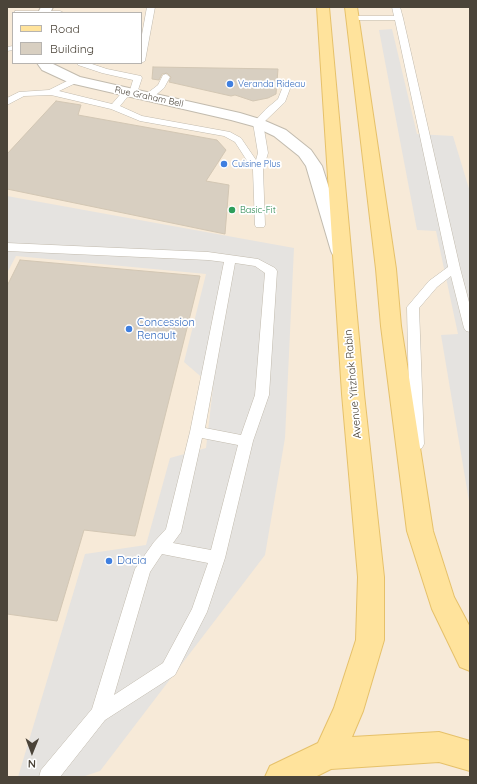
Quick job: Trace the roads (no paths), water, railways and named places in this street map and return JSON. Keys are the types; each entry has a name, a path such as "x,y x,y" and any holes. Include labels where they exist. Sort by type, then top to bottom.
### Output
{"main road":[{"name":"Avenue Yitzhak Rabin","path":"323,7 344,261 353,394 371,577 370,640 348,712 329,754"},
{"path":"352,12 386,269 391,326 420,532 442,600 470,657"},
{"path":"281,777 329,754 439,746 470,756"}],"street":[{"name":"Rue Graham Bell","path":"45,64 75,80 235,116 258,123 280,133 305,153 314,166 344,261"}],"lane":[{"path":"142,56 151,7"},
{"path":"396,7 454,268 470,328"},
{"path":"32,12 45,11"},
{"path":"352,12 399,18"},
{"path":"84,64 105,72 138,78"},
{"path":"114,107 130,93 138,78 141,64"},
{"path":"148,97 161,86 166,76"},
{"path":"51,92 75,80"},
{"path":"260,225 258,170 263,153 258,123 282,100 287,86"},
{"path":"7,102 22,94 51,92 114,107 140,118 227,134 238,140 258,170"},
{"path":"7,247 208,256 258,263 271,271 262,395 246,441 217,558 198,612 168,669 99,714 48,777"},
{"path":"99,714 143,569 159,547 173,532 197,432 230,259"},
{"path":"420,532 413,307 432,284 454,268"},
{"path":"197,432 246,441"},
{"path":"159,547 217,558"}],"place":[{"name":"Veranda Rideau","path":"230,84"},
{"name":"Cuisine Plus","path":"224,164"},
{"name":"Basic-Fit","path":"232,210"},
{"name":"Concession Renault","path":"129,329"},
{"name":"Dacia","path":"109,561"}]}
